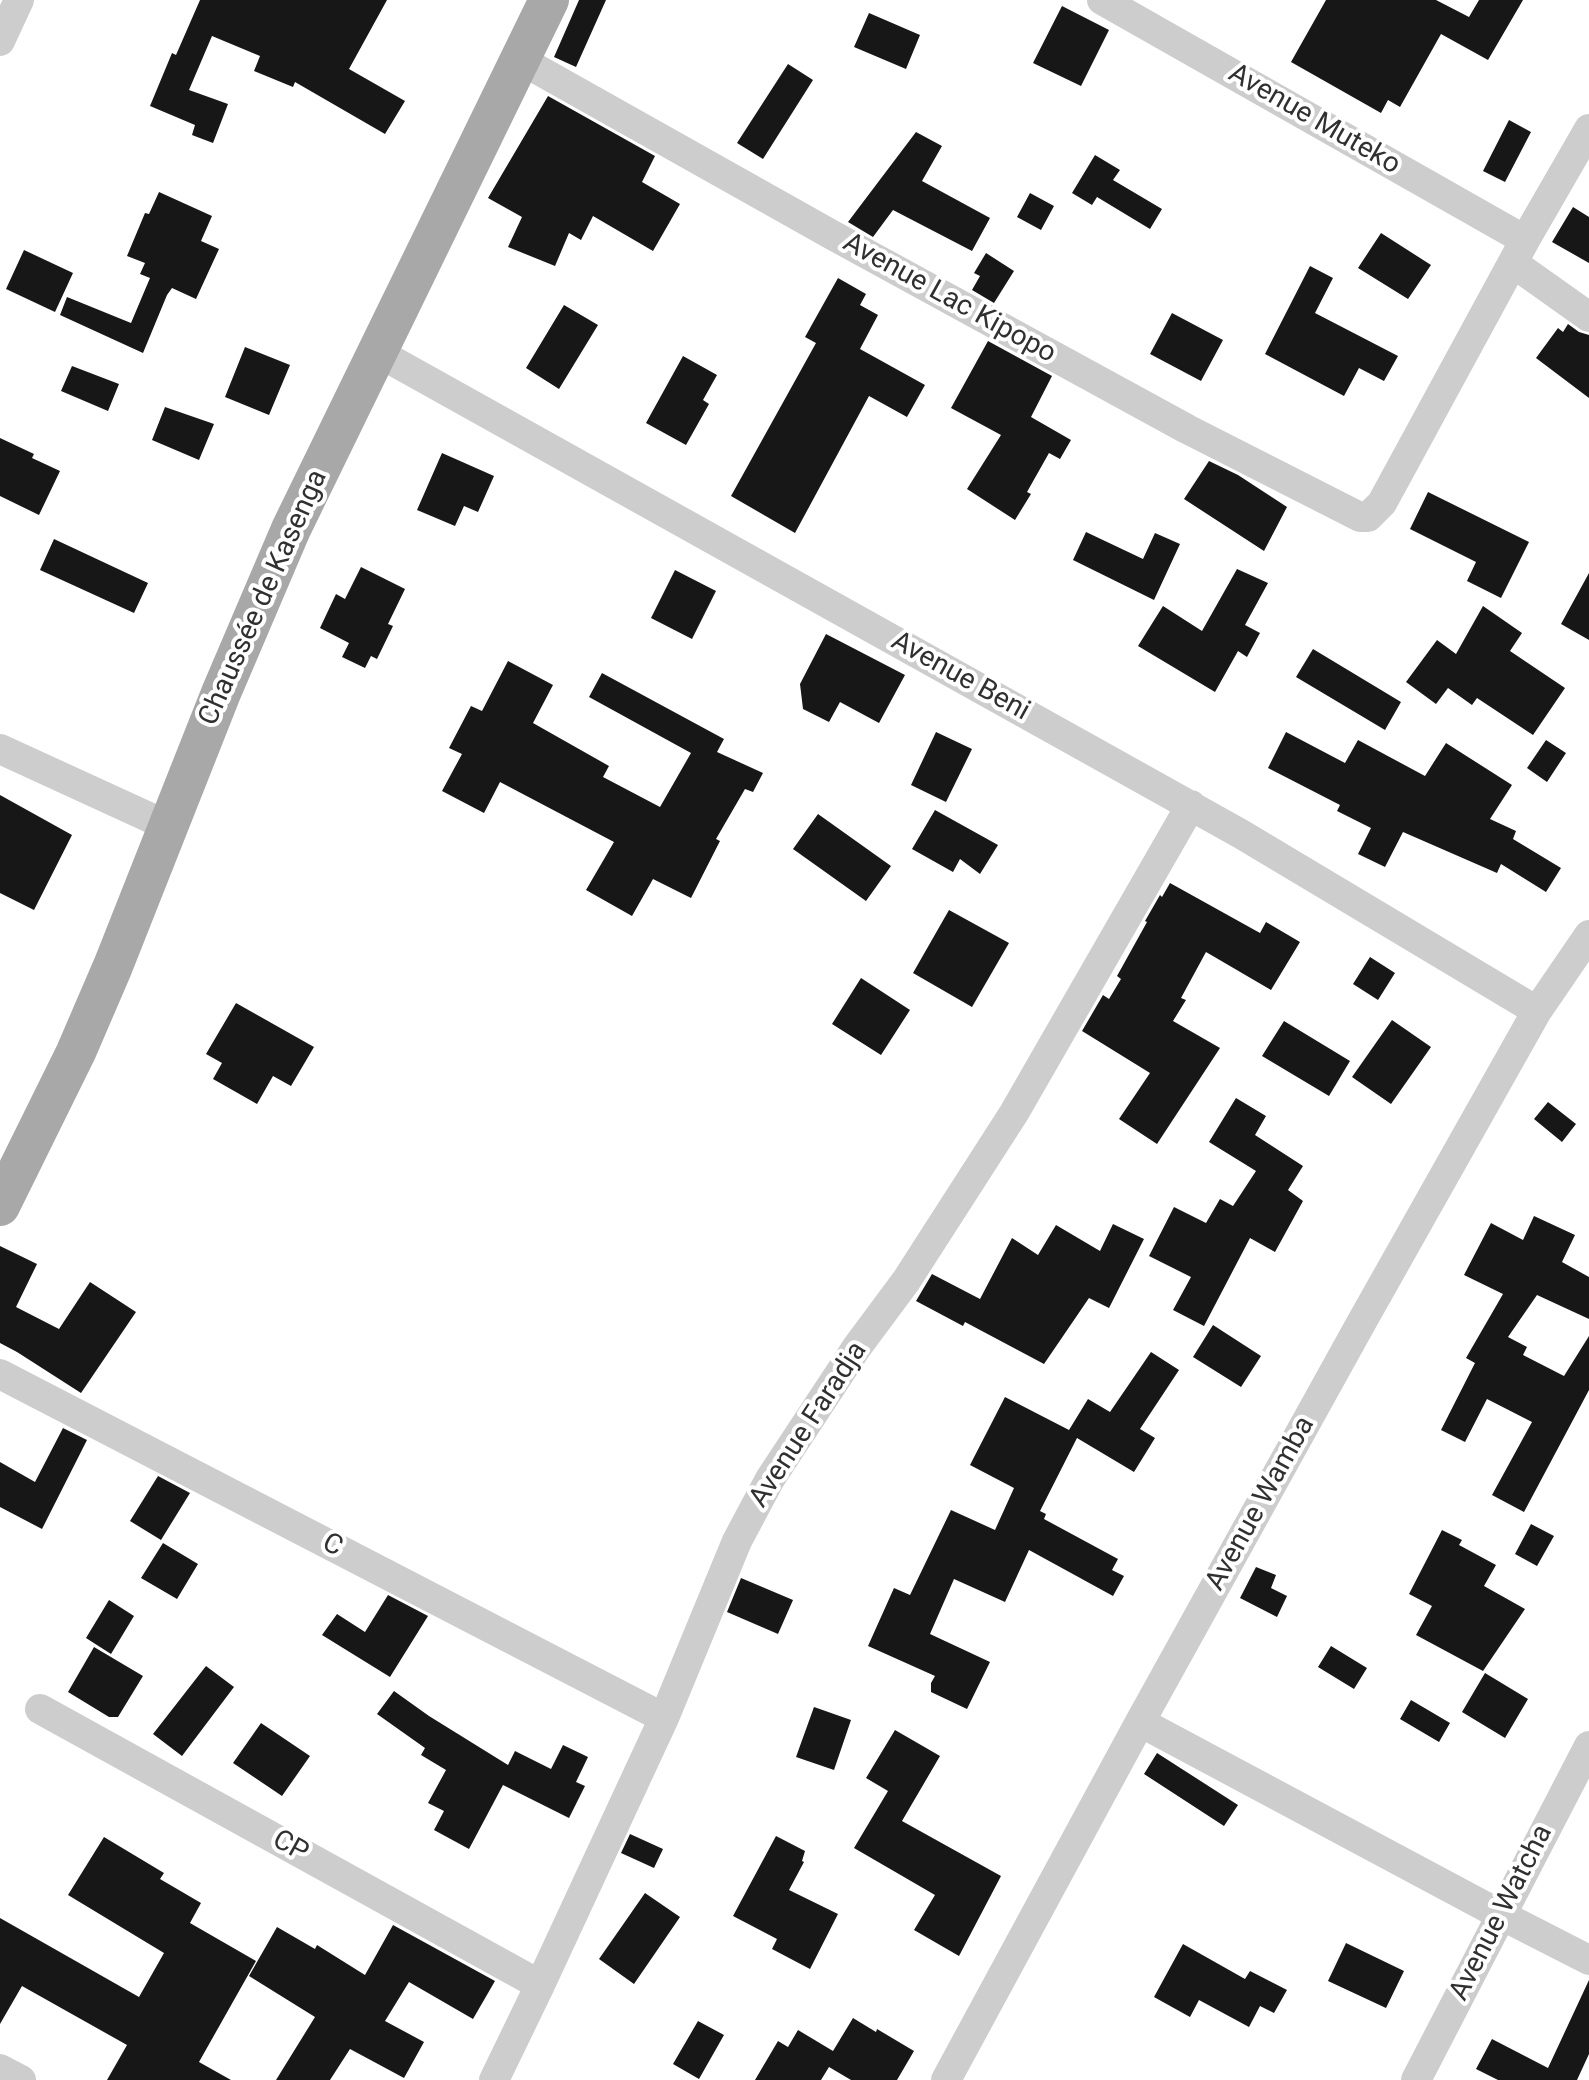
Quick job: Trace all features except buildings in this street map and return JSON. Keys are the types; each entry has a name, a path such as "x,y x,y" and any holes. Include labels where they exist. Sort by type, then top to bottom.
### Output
{"main road":[{"name":"Chaussée de Kasenga","path":"0,1206 82,1038 113,966 221,693 291,529 549,0"}],"street":[{"path":"0,41 19,0"},
{"name":"Avenue Muteko","path":"1102,0 1519,252 1589,317"},
{"name":"Avenue Lac Kipopo","path":"519,59 834,236 1201,436 1360,517 1368,517 1382,503 1519,252"},
{"path":"1519,252 1589,129"},
{"name":"Avenue Beni","path":"377,352 1191,805 1537,1011"},
{"path":"0,749 168,826"},
{"name":"Avenue Faradja","path":"494,2080 664,1718 737,1541 770,1479 857,1347 906,1281 1014,1113 1191,805"},
{"name":"Avenue Wamba","path":"946,2080 1140,1722 1537,1011 1589,935"},
{"name":"C","path":"0,1374 664,1718"},
{"name":"CP","path":"40,1709 540,1985"},
{"path":"1140,1722 1589,1960"},
{"name":"Avenue Watcha","path":"1416,2080 1589,1746"},
{"path":"0,2069 21,2080"}]}
